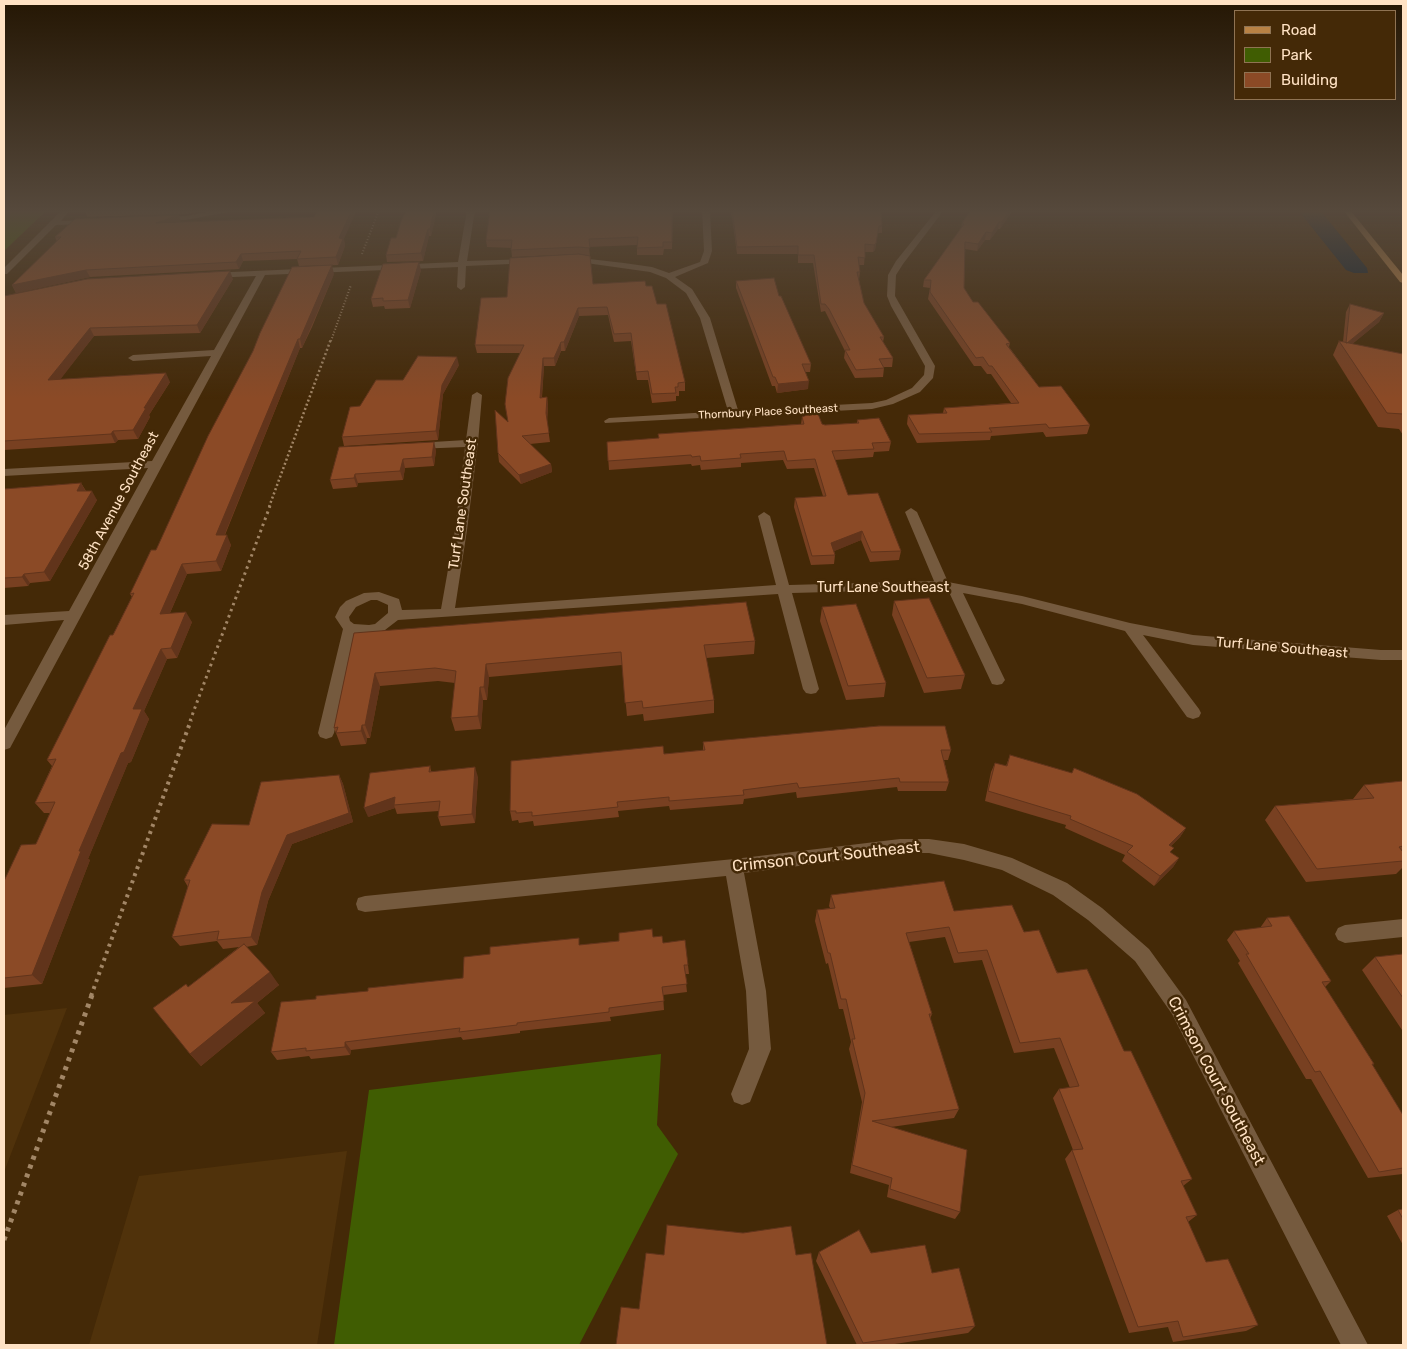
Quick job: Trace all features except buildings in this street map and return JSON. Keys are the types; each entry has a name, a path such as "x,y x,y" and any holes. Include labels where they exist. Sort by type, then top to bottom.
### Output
{"street":[{"path":"205,276 262,273"},
{"name":"58th Avenue Southeast","path":"4,744 262,273"},
{"path":"461,287 462,273"},
{"path":"657,273 669,276 689,291 705,318 734,414"},
{"path":"669,276 677,273"},
{"name":"Thornbury Place Southeast","path":"609,421 872,406 889,402 916,390 929,376 930,366 891,296 893,273"},
{"path":"133,358 217,353"},
{"name":"Turf Lane Southeast","path":"447,613 461,530 477,395"},
{"path":"404,447 472,443"},
{"path":"4,472 156,464"},
{"path":"911,512 997,680"},
{"path":"764,516 812,689"},
{"name":"Turf Lane Southeast","path":"394,615 447,613 784,589 948,586 1022,600 1130,628 1193,640 1381,656 1403,655"},
{"path":"369,596 388,598 394,602 396,608 394,615 388,622 375,628 359,630 350,628 344,623 342,617 350,604 369,596"},
{"path":"4,620 75,615"},
{"path":"326,733 350,628"},
{"path":"1130,628 1193,714"},
{"name":"Crimson Court Southeast","path":"365,904 734,867 900,846 929,846 964,852 1006,863 1060,889 1096,914 1142,955 1179,1007 1355,1345"},
{"path":"734,867 756,991 760,1050 742,1094"},
{"path":"1344,934 1403,928"}],"path":[{"path":"4,1240 171,772 351,284"}],"shaded area":[{"path":"67,1008 4,1172 4,1015"},
{"path":"347,1151 317,1345 89,1345 139,1176"}],"green space":[{"path":"661,1054 657,1125 678,1154 579,1345 334,1345 369,1090"}]}
